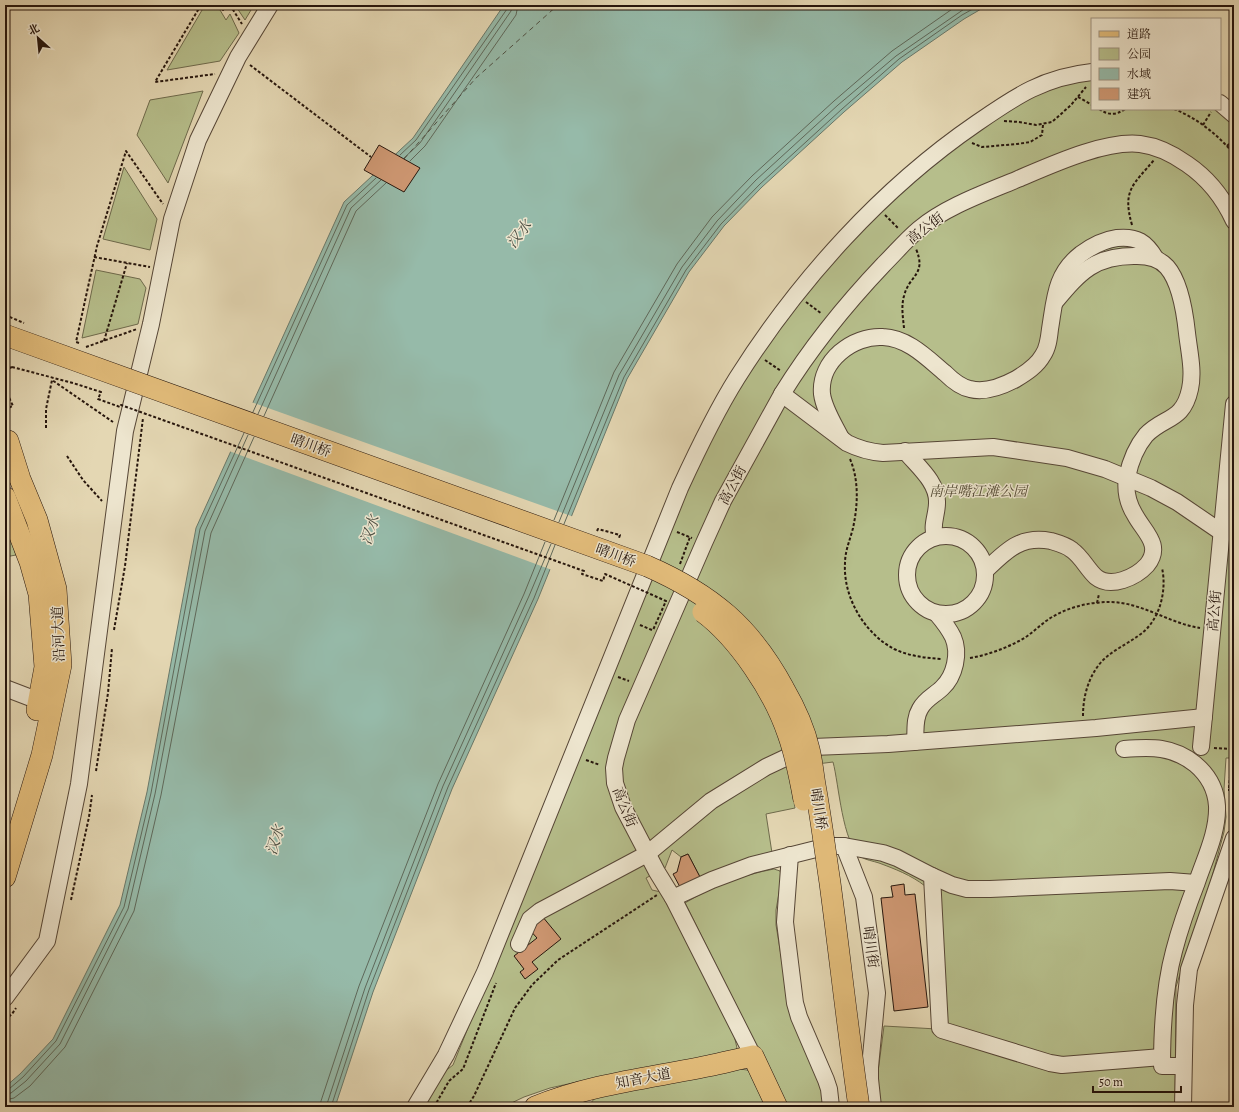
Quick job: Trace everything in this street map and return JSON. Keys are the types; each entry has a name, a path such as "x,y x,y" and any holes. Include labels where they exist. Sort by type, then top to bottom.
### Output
{"main road":[{"path":"5,330 36,346"},
{"name":"晴川桥","path":"5,335 647,566 673,577 712,601 729,616 749,635 773,668 795,709 809,750 821,817 859,1107"},
{"name":"晴川桥","path":"8,358 647,580 683,598 713,620 747,659 775,703 788,735 795,758 808,820 845,1107"},
{"name":"沿河大道","path":"5,440 8,441 12,482 37,520 56,589 61,665 42,754 5,878"},
{"name":"沿河大道","path":"5,497 30,562 39,594 45,667 27,765 5,837"},
{"name":"知音大道","path":"535,1107 558,1098 586,1090 753,1056"},
{"name":"高公街","path":"753,1056 777,1107"}],"street":[{"path":"5,998 47,941 79,784 125,430 152,324 172,218 198,140 238,57 270,5"},
{"path":"415,1107 446,1054 485,972 680,488 709,426 737,378 772,327 805,285 854,229 908,176 941,148 1025,91 1055,78 1079,73 1091,78"},
{"path":"1221,104 1234,115"},
{"name":"高公街","path":"753,1056 670,893 647,854 623,807 615,783 614,768 620,740 627,720 723,501 782,394 792,377 832,322 905,236 961,204 1021,177 1073,157 1098,149 1127,144 1145,145 1160,150 1182,160 1206,178 1223,199 1234,221"},
{"path":"1078,266 1089,248 1104,241 1122,238 1136,239 1146,245 1156,259"},
{"path":"841,438 829,416 822,395 823,382 832,361 843,349 852,344 870,338 889,337 905,343 922,353 953,381 962,386 969,389 990,389 1009,382 1028,372 1043,356 1047,348 1059,281 1064,271 1110,258 1136,256 1156,259 1166,265 1174,279 1178,291 1186,327 1192,376 1190,390 1186,401 1178,414 1153,429 1141,443 1131,463 1127,478 1126,491 1130,505 1153,543 1153,552 1148,563 1134,575 1118,581 1106,582 1095,576 1074,552 1066,546 1048,540 1033,540 1020,543 1008,549 985,571"},
{"path":"782,394 841,438 859,448 873,452 980,447 1009,448 1067,458 1105,469 1127,478 1176,502 1221,532"},
{"name":"高公街","path":"1205,748 1204,717 1234,404"},
{"path":"905,451 934,487 937,503 934,524 936,538"},
{"path":"950,536 958,538 971,545 980,557 985,571 984,586 981,593 972,605 952,614 937,614 925,609 915,601 906,577 910,560 914,552 924,543 936,538 950,536"},
{"path":"915,742 916,717 927,699 941,689 949,680 955,659 955,645 953,638 937,614"},
{"path":"5,688 39,701"},
{"path":"519,944 530,919 540,911 647,854 711,801 781,759 800,751 813,747 915,742 1083,729 1204,717"},
{"path":"1124,750 1156,747 1176,753 1202,770 1209,780 1216,797 1217,815 1210,846 1196,883 1169,969 1166,991 1162,1066 1183,1066"},
{"path":"1182,1107 1185,1004 1189,969 1234,838"},
{"path":"670,893 732,872 790,855 828,846 844,846 897,858 952,885 967,889 1170,880 1196,883"},
{"name":"晴川街","path":"844,846 864,897 877,993 870,1067 874,1107"},
{"path":"790,855 785,922 795,1003 799,1017 826,1080 829,1089 831,1107"},
{"path":"932,876 940,1028 942,1030 946,1033 1062,1065 1162,1057"}],"path":[{"path":"201,5 155,82 230,72"},
{"path":"221,5 224,10 229,5 250,36"},
{"path":"238,57 372,157"},
{"path":"1001,121 1036,125 1052,122 1078,97 1091,78"},
{"path":"1078,97 1091,104"},
{"path":"1100,110 1110,114 1117,114 1123,110"},
{"path":"1177,110 1183,112 1203,125 1220,138 1234,154"},
{"path":"1203,125 1211,110"},
{"path":"971,143 982,147 1030,142 1042,135 1043,124"},
{"path":"1227,146 1234,139"},
{"path":"1136,239 1130,217 1128,198 1131,188 1160,150"},
{"path":"152,324 85,347 76,342 94,257 126,151 172,218"},
{"path":"884,215 905,236 918,254 920,265 919,271 906,290 904,298 903,309 905,343"},
{"path":"94,257 163,269"},
{"path":"104,340 127,263"},
{"path":"806,302 826,318"},
{"path":"5,370 8,358"},
{"name":"晴川桥","path":"8,358 101,392 98,399 120,407 121,404 554,560 584,571 582,574 603,581 605,574 666,601 653,630 639,624"},
{"path":"765,360 776,368"},
{"path":"46,428 46,409 52,380 125,430"},
{"path":"5,389 13,406 5,409"},
{"path":"841,438 854,471 856,484 856,512 847,547 845,563 847,588 856,609 869,629 894,649 932,659 955,659 983,655 1003,649 1020,641 1047,620 1059,614 1082,605 1097,603 1120,603 1133,605 1184,625 1213,630"},
{"path":"67,456 84,480 114,513"},
{"path":"677,531 690,537"},
{"path":"1083,729 1083,709 1086,690 1091,677 1098,666 1112,652 1143,632 1149,626 1162,601 1164,588 1163,574 1157,556 1153,552"},
{"path":"618,677 631,682"},
{"path":"1229,797 1228,790 1234,732"},
{"path":"1205,748 1232,749"},
{"path":"585,759 607,768"},
{"path":"1228,790 1234,790"},
{"path":"467,1107 474,1096 515,1008 532,985 558,960 670,893"}],"green space":[{"path":"205,5 217,5 226,20 230,14 239,33 220,61 167,70"},
{"path":"235,5 254,5 245,20"},
{"name":"南岸嘴江滩公园","path":"1091,75 1091,110 1217,110 1234,124 1234,758 1226,758 1224,789 1226,817 1224,832 1205,903 1176,987 1175,1107 881,1107 877,1080 884,1026 937,1029 925,886 903,873 861,857 855,850 845,827 833,762 817,764 790,780 795,808 766,814 772,853 700,877 688,854 681,857 672,850 665,868 646,878 652,890 661,892 734,1035 737,1048 735,1051 708,1059 550,1088 524,1097 503,1107 422,1107 439,1076 453,1065 691,475 737,388 804,294 858,232 914,178 1027,95"},
{"path":"203,91 168,183 137,135 150,100"},
{"path":"124,167 157,219 150,250 103,239"},
{"path":"96,270 140,279 146,288 138,324 82,338"},
{"path":"5,520 16,555 5,557"},
{"path":"774,869 780,871 782,876 776,910 776,925 788,998 822,1092 824,1107 787,1107 685,903 706,891 728,882 751,874"},
{"path":"740,1069 747,1070 753,1074 769,1107 591,1107 590,1104 599,1093"}],"water":[{"name":"汉水","path":"504,5 988,5 964,19 902,62 844,112 762,187 724,226 689,272 627,379 538,599 452,789 373,992 335,1107 5,1107 5,1087 20,1074 53,1039 120,905 147,792 196,528 344,202 413,138"}],"pier":[{"path":"251,402 574,517 552,570 229,451"}],"building":[{"path":"379,145 420,168 404,192 364,170"},
{"path":"688,854 700,877 680,887 673,874 677,872 681,857"},
{"path":"904,884 905,895 915,894 928,1007 894,1011 881,898 893,897 891,886"},
{"path":"542,916 561,939 532,962 538,969 525,979 520,972 524,969 514,956 537,938 528,928"}],"ferry route":[{"path":"404,159 476,78 558,5"}]}
